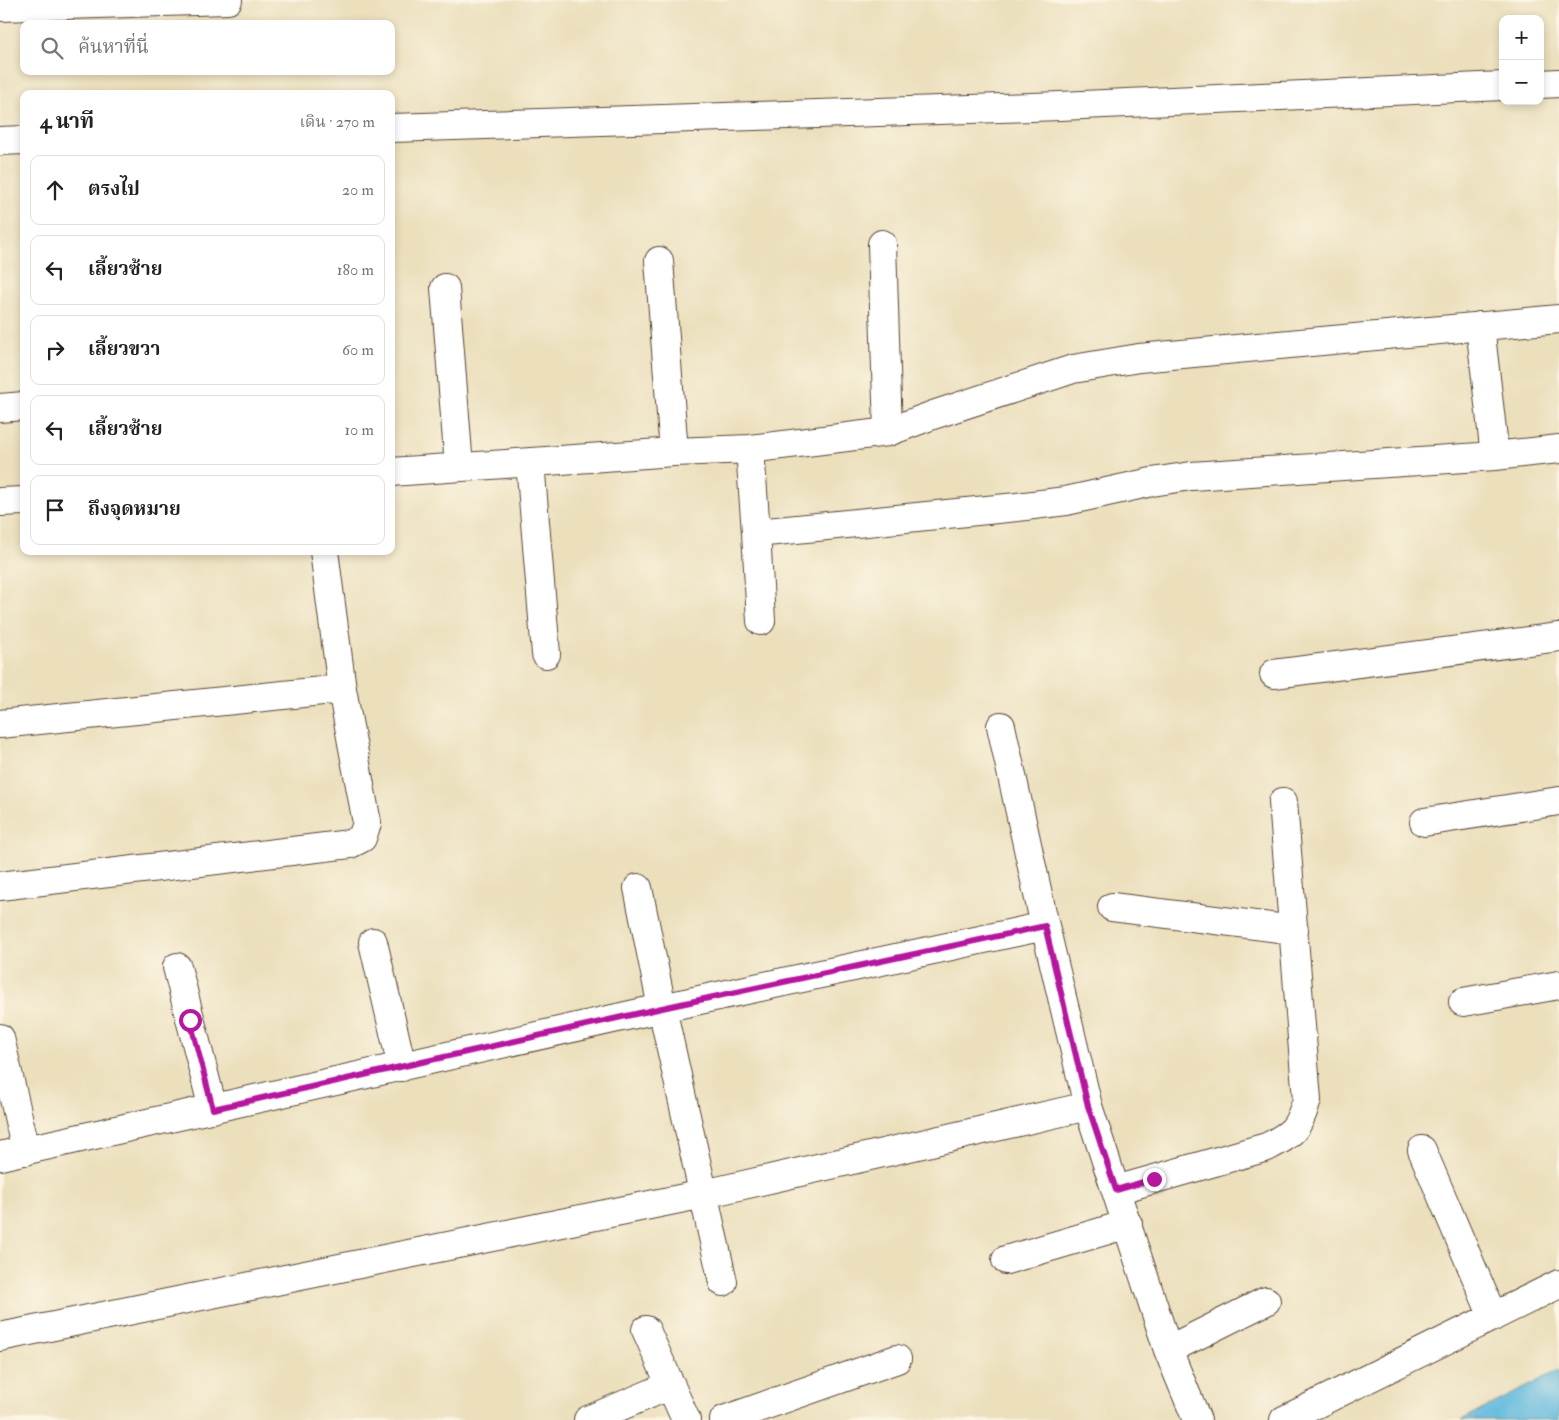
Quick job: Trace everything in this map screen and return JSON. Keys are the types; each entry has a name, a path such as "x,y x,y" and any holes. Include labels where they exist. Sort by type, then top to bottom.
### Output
{"street":[{"path":"0,7 228,0"},
{"path":"1544,84 1559,83"},
{"path":"395,128 1060,106 1499,86"},
{"path":"0,140 20,140"},
{"path":"882,244 888,432"},
{"path":"659,261 674,452"},
{"path":"445,288 459,466"},
{"path":"395,472 750,448 888,432 933,415 1073,369 1107,363 1139,358 1559,319"},
{"path":"1480,326 1495,456"},
{"path":"0,408 20,406"},
{"path":"750,448 761,621"},
{"path":"756,533 1036,505 1066,501 1152,482 1191,476 1495,456 1559,449"},
{"path":"530,462 546,654"},
{"path":"0,502 20,500"},
{"path":"0,886 350,844 362,838 367,823 342,688 325,555"},
{"path":"1274,674 1559,637"},
{"path":"0,724 342,688"},
{"path":"1001,726 1045,926 1088,1106 1128,1224 1187,1417"},
{"path":"1424,822 1559,801"},
{"path":"1116,1190 1267,1147 1285,1138 1300,1122 1307,1100 1283,802"},
{"path":"638,888 662,1008 723,1282"},
{"path":"1112,907 1294,930"},
{"path":"0,1038 13,1153 662,1008 1045,926"},
{"path":"373,942 402,1067"},
{"path":"177,967 213,1109"},
{"path":"1463,1002 1559,985"},
{"path":"0,1337 704,1194 1088,1106"},
{"path":"1422,1150 1493,1317"},
{"path":"1006,1260 1128,1224"},
{"path":"1284,1420 1559,1284"},
{"path":"1168,1350 1266,1301"},
{"path":"646,1330 686,1420"},
{"path":"724,1420 897,1359"},
{"path":"588,1420 671,1385"}],"water":[{"path":"1559,1370 1559,1420 1462,1420"}],"route":[{"path":"190,1020 213,1109 662,1008 1045,926 1088,1106 1116,1190 1154,1179"}]}
